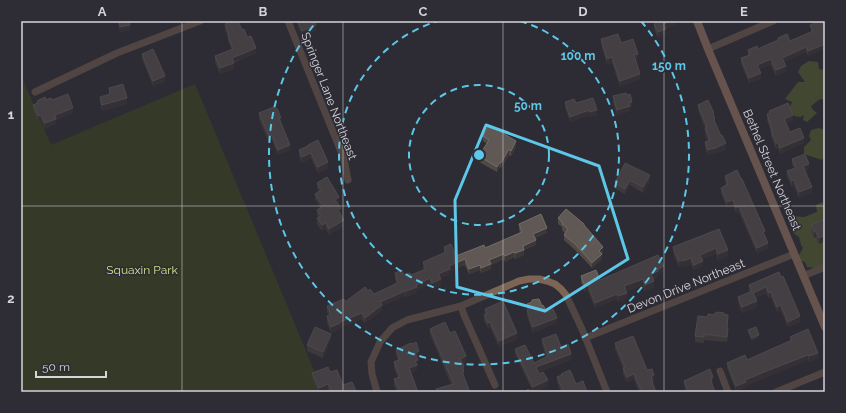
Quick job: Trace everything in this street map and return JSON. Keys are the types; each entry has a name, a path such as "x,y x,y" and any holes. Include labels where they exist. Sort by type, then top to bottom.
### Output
{"street":[{"path":"35,92 117,54 200,21"},
{"name":"Springer Lane Northeast","path":"288,21 344,159 348,180"},
{"name":"Bethel Street Northeast","path":"697,21 825,327"},
{"path":"708,49 773,21"},
{"name":"Devon Drive Northeast","path":"585,338 794,254"},
{"path":"803,276 825,267"},
{"path":"377,392 372,374 371,362 380,342 392,328 407,320 461,306 519,281 539,279 554,284 566,295 607,392"},
{"path":"461,306 495,385"},
{"path":"720,371 728,392"},
{"path":"776,392 825,372"}],"highlighted area":[{"path":"486,125 599,166 628,259 545,311 457,287 455,200"}],"green space":[{"path":"809,61 818,62 819,69 825,70 825,100 820,99 811,106 817,113 807,122 803,120 804,115 800,117 794,116 789,109 792,102 785,99 798,82 805,82 798,72 801,66"},
{"name":"Squaxin Park","path":"21,75 51,145 195,84 323,392 21,392"},
{"path":"819,128 825,130 825,156 822,160 804,154 804,147 811,140 809,136 811,130"},
{"path":"822,202 825,207 825,269 807,267 805,262 801,261 799,255 803,248 799,237 793,233 791,222 794,216 804,217 817,212 816,205"}],"building":[{"path":"119,21 129,21 130,25 120,27"},
{"path":"238,21 242,30 244,29 247,37 251,36 256,48 232,58 234,63 220,68 215,56 233,49 225,24"},
{"path":"298,21 314,21 316,25 302,31"},
{"path":"660,21 670,21 664,24 666,29 658,32 654,24"},
{"path":"819,21 821,24 825,22 825,44 808,51 806,47 782,58 786,66 776,70 771,59 757,65 761,73 749,78 741,58 750,55 748,50 757,46 758,49 787,34 790,41 813,31 810,25"},
{"path":"618,34 621,43 633,39 638,54 634,55 640,74 620,81 612,57 607,59 601,39"},
{"path":"153,49 165,76 153,81 142,54"},
{"path":"123,84 127,98 102,105 100,97 110,94 109,88"},
{"path":"626,93 627,95 630,94 632,102 629,103 630,106 617,110 613,96"},
{"path":"68,94 73,108 55,115 56,119 45,123 41,115 38,116 33,105 38,103 37,101 45,97 46,100 51,98 52,100"},
{"path":"593,98 597,110 589,112 589,110 570,117 565,102 574,99 576,103"},
{"path":"708,100 714,113 714,120 726,143 708,150 705,142 710,140 705,128 707,127 698,105"},
{"path":"788,103 793,115 784,119 790,132 800,128 804,138 780,148 778,143 776,143 771,130 767,114 770,113 769,111"},
{"path":"274,107 275,109 277,108 281,118 279,118 290,145 278,150 272,135 269,136 259,113"},
{"path":"489,125 516,141 511,151 509,149 497,167 479,156 489,140 483,136"},
{"path":"318,140 328,162 318,167 311,153 302,157 299,150"},
{"path":"805,154 809,164 803,166 812,187 799,192 794,180 792,181 787,171 796,168 792,159"},
{"path":"625,163 650,175 643,187 630,180 625,189 615,183"},
{"path":"737,170 765,231 763,232 768,243 757,248 739,206 736,208 733,200 727,202 721,188 728,184 725,176"},
{"path":"327,177 339,197 335,200 341,208 338,210 344,220 329,229 326,223 322,225 317,218 321,216 317,210 323,206 315,194 321,190 317,183"},
{"path":"566,209 584,224 603,247 599,251 602,254 592,263 575,244 564,235 568,229 558,218"},
{"path":"541,214 547,228 533,234 536,240 523,246 524,250 505,256 504,254 489,260 491,264 481,268 480,265 469,269 465,259 449,266 450,269 438,274 441,279 432,283 430,278 416,285 417,287 380,302 382,305 365,318 362,313 331,327 327,316 331,314 327,306 344,299 345,302 365,287 368,291 370,289 374,294 398,283 395,273 402,270 404,275 410,273 411,275 426,269 423,262 446,252 444,247 451,244 456,256 484,245 485,248 522,232 519,224"},
{"path":"825,219 825,235 819,238 811,225"},
{"path":"719,229 728,250 718,254 716,248 700,255 703,261 694,265 691,258 684,261 679,261 673,247"},
{"path":"658,255 664,266 651,274 654,281 645,285 643,279 624,286 627,293 618,296 617,294 595,303 588,285 585,286 581,276 596,270 600,280"},
{"path":"779,272 781,277 783,276 800,316 788,322 781,305 777,307 771,292 769,293 766,287 753,293 757,301 742,307 738,297 752,291 749,285"},
{"path":"539,299 547,312 553,309 557,318 533,327 527,310 529,309 527,304 532,302 532,300"},
{"path":"503,301 517,333 499,341 490,322 488,323 484,315 487,314 485,309"},
{"path":"716,312 728,315 727,337 704,334 704,337 695,336 698,316 708,317 708,314 714,315"},
{"path":"445,322 450,333 455,331 466,356 460,359 464,366 462,367 464,371 462,372 469,392 435,392 437,391 436,389 454,384 430,329"},
{"path":"315,327 331,334 323,352 307,345"},
{"path":"756,327 759,335 752,338 748,330"},
{"path":"808,329 818,353 808,355 764,372 745,380 746,382 736,386 727,363 745,355 747,360 792,340 790,337"},
{"path":"556,334 561,347 568,344 571,354 536,367 539,374 543,372 548,380 533,387 515,349 525,345 534,363 548,356 542,339"},
{"path":"633,336 647,370 652,369 654,375 651,377 656,392 642,392 634,374 627,377 623,368 625,367 615,343"},
{"path":"416,342 419,351 415,353 418,360 415,361 417,365 409,368 418,392 400,392 394,379 400,377 394,362 400,359 396,350"},
{"path":"328,367 330,372 337,370 343,385 352,382 356,391 332,392 328,384 319,388 312,373"},
{"path":"710,369 713,377 711,378 711,381 715,392 689,392 684,381"},
{"path":"570,370 576,384 583,381 587,392 564,392 557,377"}]}
